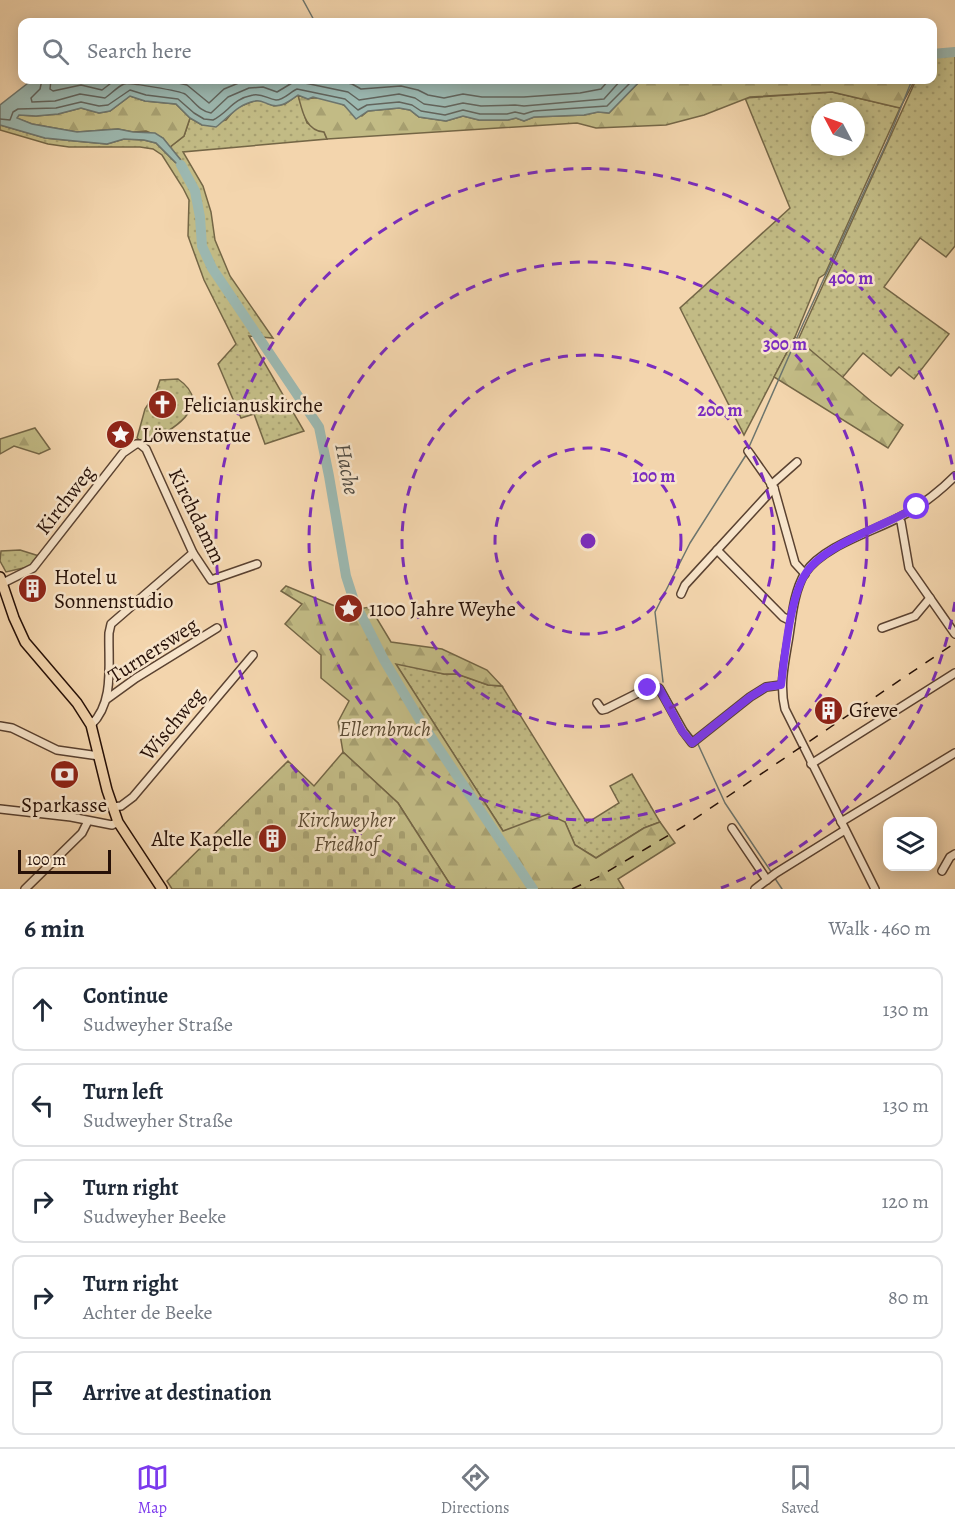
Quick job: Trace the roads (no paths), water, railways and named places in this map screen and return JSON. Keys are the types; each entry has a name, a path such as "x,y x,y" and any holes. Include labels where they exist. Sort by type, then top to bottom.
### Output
{"main road":[{"path":"1,580 25,642 77,703 91,725 117,822 162,889"}],"street":[{"name":"Kirchweg","path":"1,580 33,568 123,453 136,444 140,444 149,454"},
{"path":"748,451 772,487 795,563 805,574"},
{"name":"Kirchdamm","path":"149,454 193,553 211,580 257,564"},
{"path":"681,594 685,585 797,462"},
{"path":"875,889 784,709 781,685 792,621 801,583 805,574 815,563 837,548 898,518 926,501 955,476"},
{"path":"898,518 901,522 909,568 955,634"},
{"path":"717,550 783,617 792,621"},
{"path":"91,725 102,712 107,699 111,624 193,553"},
{"path":"882,628 915,616 930,598"},
{"name":"Turnersweg","path":"107,699 217,628"},
{"name":"Wischweg","path":"112,807 121,806 133,796 253,655"},
{"path":"811,764 955,673"},
{"path":"597,703 602,710 648,688 659,688 682,731 695,741 750,697 766,687 781,685"},
{"path":"0,726 12,728 57,750 99,756"},
{"path":"755,889 843,826 955,753"},
{"path":"0,809 55,815 112,825 117,822"},
{"path":"26,889 82,833 88,821"},
{"path":"732,828 767,880"},
{"path":"942,871 950,856 955,854"}],"water":[{"path":"27,84 637,84 609,113 534,117 524,121 516,118 479,120 463,116 446,121 419,117 410,110 399,108 368,111 356,119 344,105 298,95 280,105 258,101 249,103 239,108 216,127 202,125 190,118 176,104 145,101 130,96 110,111 99,113 81,108 58,114 19,115 17,118 32,124 77,132 118,129 155,133 163,138 180,159 189,176 156,143 124,139 107,144 45,138 0,125 0,105"}],"waterway":[{"path":"303,0 313,18"},
{"path":"937,54 955,52"},
{"path":"749,447 887,142 910,84"},
{"name":"Hache","path":"181,165 195,191 202,246 212,268 319,427 346,576 354,601 384,660 421,722 533,889"},
{"path":"663,682 655,612 690,543 746,455"},
{"path":"664,688 685,727 694,738"},
{"path":"697,742 725,803 772,873"},
{"path":"774,877 782,889"}],"railway":[{"path":"572,889 600,876 684,826 955,643"}],"place":[{"name":"Felicianuskirche","path":"162,405"},
{"name":"Löwenstatue","path":"121,435"},
{"name":"Hotel u Sonnenstudio","path":"33,589"},
{"name":"1100 Jahre Weyhe","path":"348,609"},
{"name":"Greve","path":"828,710"},
{"name":"Sparkasse","path":"64,774"},
{"name":"Alte Kapelle","path":"273,839"}],"park label":[{"name":"Ellernbruch","path":"385,729"},
{"name":"Kirchweyher Friedhof","path":"346,832"}]}
